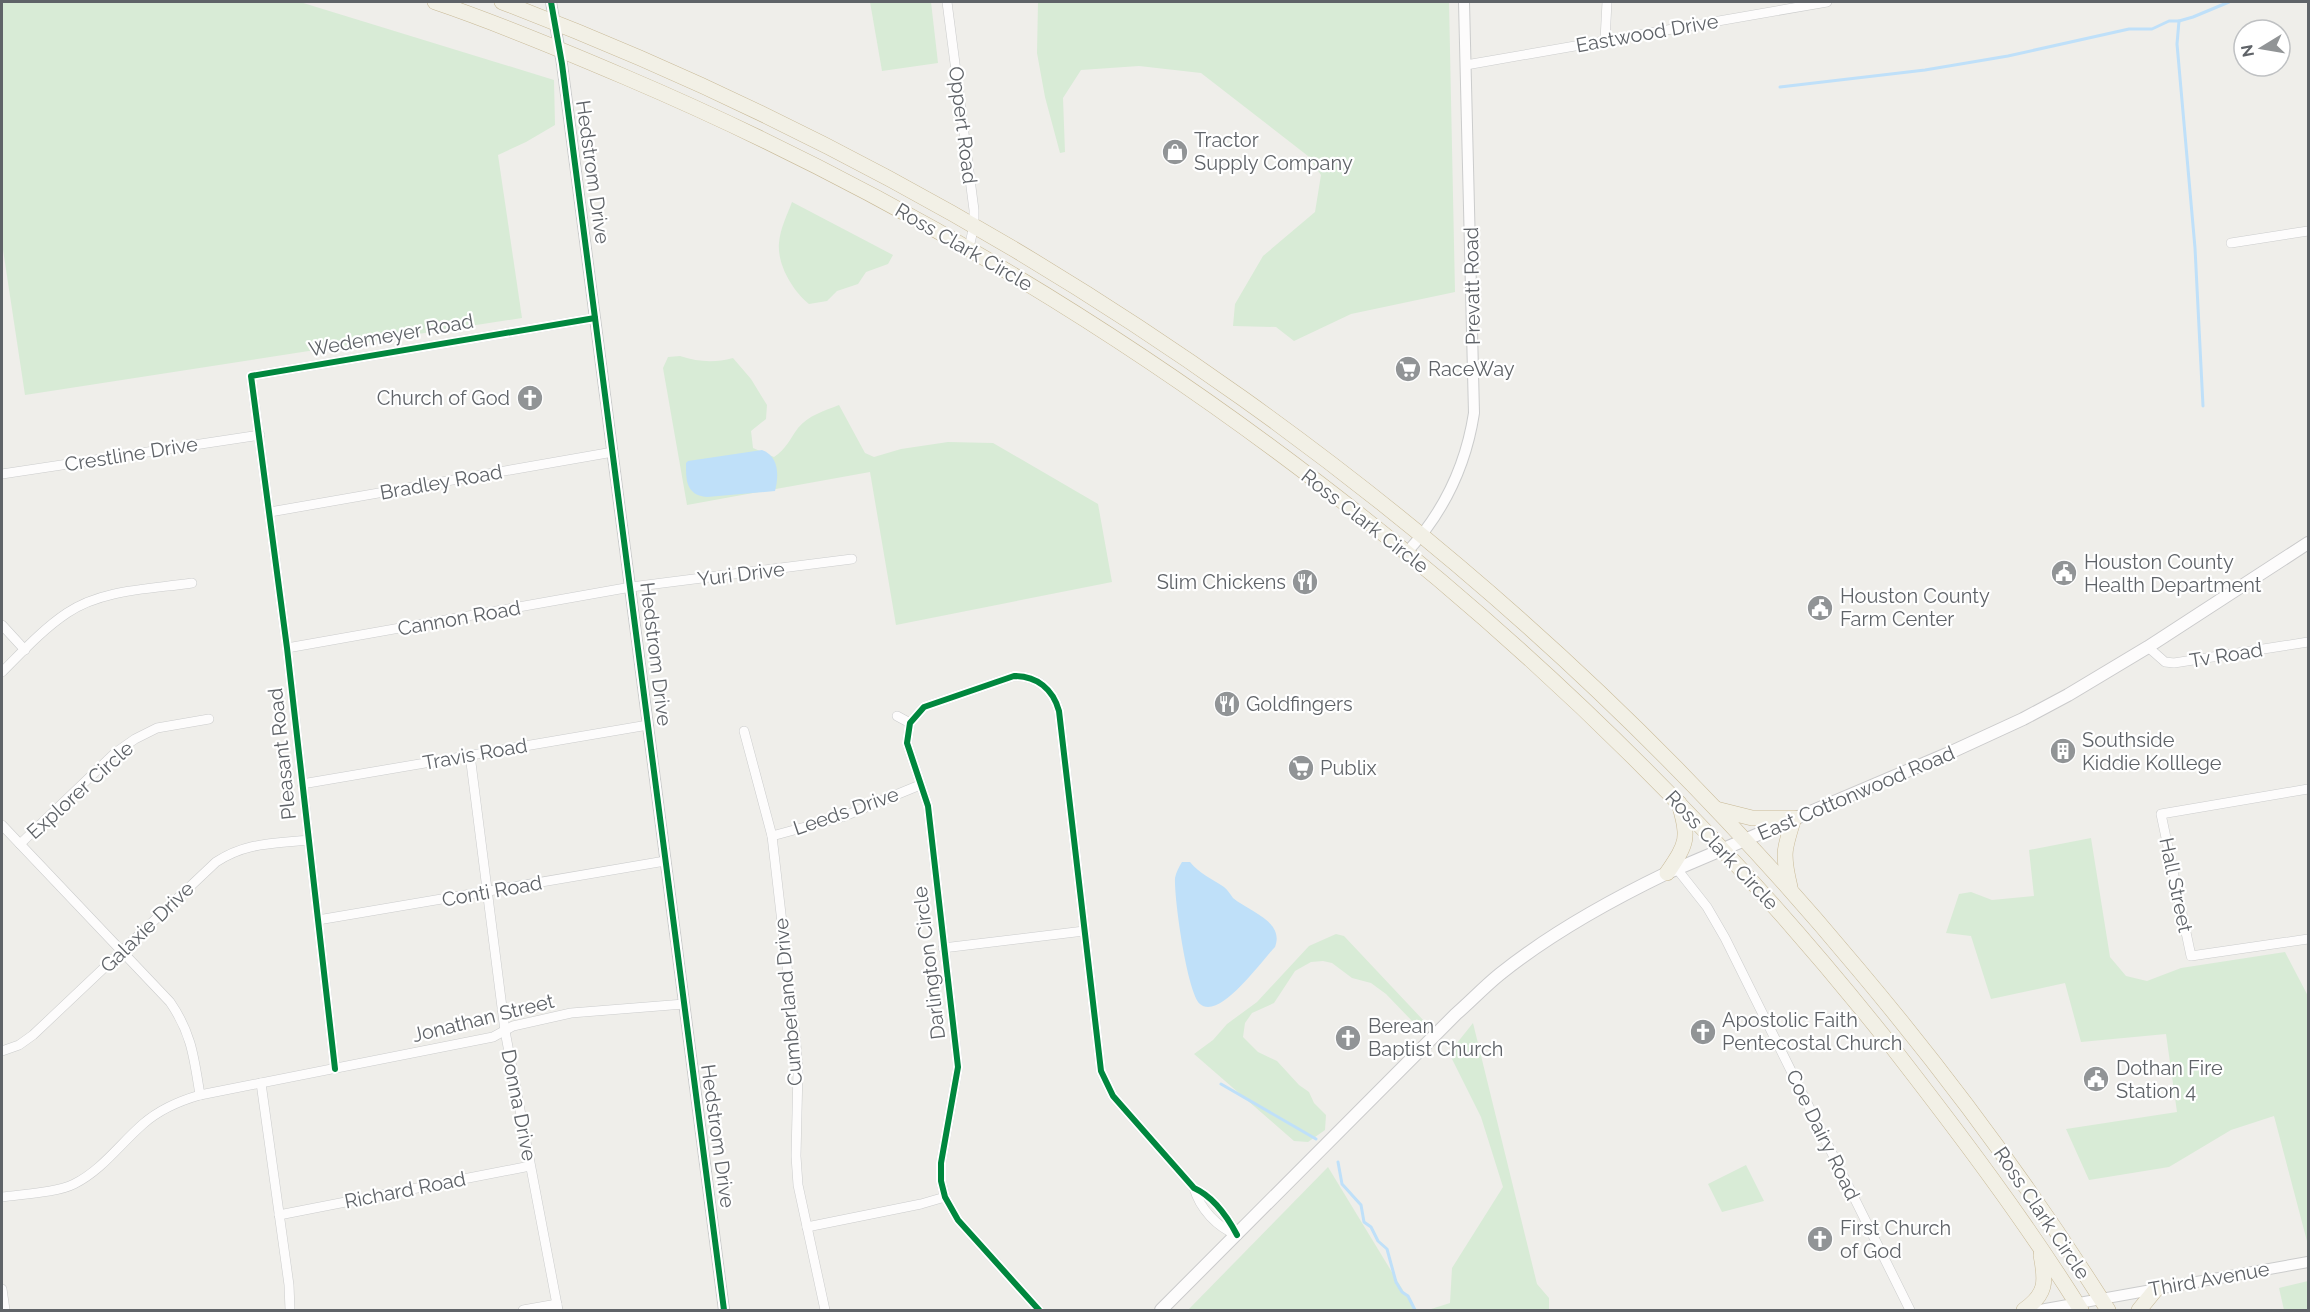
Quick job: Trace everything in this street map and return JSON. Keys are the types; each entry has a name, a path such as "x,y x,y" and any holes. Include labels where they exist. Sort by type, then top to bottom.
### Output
{"highway":[{"name":"Ross Clark Circle","path":"435,2 559,49 672,97 796,156 969,248 1074,312 1172,376 1293,463 1407,552 1585,710 1724,850 1828,969 1935,1102 2078,1306"},
{"name":"Ross Clark Circle","path":"502,2 554,21 751,108 856,160 974,225 1076,286 1184,356 1330,461 1423,535 1528,626 1633,724 1791,889 1833,937 1955,1089 2016,1173 2104,1304"},
{"path":"1172,376 1184,356"},
{"path":"1502,634 1517,636 1528,626"},
{"path":"1672,871 1686,839 1679,803"},
{"path":"1716,809 1752,818 1794,818 1784,852 1791,889"},
{"path":"1935,1102 1955,1089"},
{"path":"2024,1311 2037,1301 2043,1288 2044,1272 2039,1249"},
{"path":"2139,1311 2157,1288"}],"main road":[{"name":"East Cottonwood Road","path":"1161,1311 1456,1014 1498,976 1581,919 1626,893 1672,871 1999,731 2068,695 2148,647 2308,543"}],"street":[{"name":"Hedstrom Drive","path":"551,2 631,587 724,1311"},
{"name":"Oppert Road","path":"947,2 974,210 974,225 969,248"},
{"name":"Prevatt Road","path":"1407,552 1423,535 1457,476 1469,443 1474,413 1464,2"},
{"path":"1605,40 1607,2"},
{"name":"Eastwood Drive","path":"1466,64 1784,5 1827,2"},
{"path":"2230,243 2308,231"},
{"name":"Wedemeyer Road","path":"260,435 251,376 595,318"},
{"name":"Crestline Drive","path":"2,474 260,435"},
{"name":"Pleasant Road","path":"260,435 335,1069"},
{"name":"Bradley Road","path":"270,512 613,452"},
{"name":"Yuri Drive","path":"631,587 852,559"},
{"path":"2,672 67,613 87,602 109,596 192,583"},
{"name":"Cannon Road","path":"287,648 631,587"},
{"path":"2,625 25,650"},
{"name":"Tv Road","path":"2148,647 2165,662 2174,663 2308,642"},
{"path":"1040,683 1045,674"},
{"path":"897,716 910,723 918,712 930,704 1007,678 1020,676 1040,683 1050,692 1059,711 1099,1062 1105,1080 1113,1096 1194,1188 1205,1193 1229,1220 1237,1235"},
{"name":"Explorer Circle","path":"20,844 115,753 135,739 157,728 209,719"},
{"name":"Darlington Circle","path":"910,723 907,743 928,806 958,1067 941,1163 941,1181 945,1197 958,1220 1039,1311"},
{"name":"Travis Road","path":"302,784 648,724"},
{"name":"Cumberland Drive","path":"744,731 772,836 797,1062 798,1185 825,1311"},
{"name":"Donna Drive","path":"470,755 505,1031 558,1307"},
{"name":"Leeds Drive","path":"772,836 842,817 920,785"},
{"name":"Hall Street","path":"2308,789 2161,814 2191,956 2308,939"},
{"path":"2,825 170,1002 183,1021 191,1045 200,1095"},
{"name":"Galaxie Drive","path":"2,1051 19,1045 33,1035 216,862 232,851 253,845 309,840"},
{"name":"Conti Road","path":"318,920 665,861"},
{"name":"Coe Dairy Road","path":"1672,871 1707,907 1725,938 1910,1311"},
{"path":"944,948 1084,931"},
{"name":"Jonathan Street","path":"2,1197 72,1185 93,1172 144,1123 158,1113 176,1102 200,1095 493,1037 513,1026 571,1014 684,1004"},
{"path":"261,1083 290,1311"},
{"name":"Richard Road","path":"279,1215 530,1166"},
{"path":"807,1227 945,1197"},
{"name":"Third Avenue","path":"2040,1311 2104,1304 2157,1288 2308,1262"},
{"path":"2,1289 5,1311"},
{"path":"523,1311 558,1307"}],"green space":[{"path":"2,2 300,2 554,80 555,125 498,155 522,318 25,395 2,243"},
{"path":"870,2 931,2 938,63 882,71"},
{"path":"1038,2 1449,2 1455,292 1351,314 1294,341 1276,327 1233,326 1235,304 1263,256 1315,212 1321,175 1308,156 1201,73 1139,66 1081,70 1063,98 1065,152 1060,153 1045,97 1037,53"},
{"path":"792,202 893,255 888,264 866,272 858,284 837,291 827,301 809,304 787,277 779,251 781,233"},
{"path":"680,356 706,361 733,358 751,379 767,405 766,419 751,431 753,448 774,457 807,420 839,405 865,453 874,457 901,449 948,442 993,443 1098,504 1112,582 896,625 870,472 687,505 663,368 668,357"},
{"path":"2091,838 2110,957 2126,976 2147,981 2181,968 2285,952 2308,996 2308,1245 2274,1116 2231,1130 2169,1167 2089,1180 2066,1129 2177,1112 2166,1034 2081,1042 2065,983 1991,999 1971,936 1946,933 1959,894 1971,892 1992,900 2034,896 2029,850"},
{"path":"1336,934 1344,936 1424,1021 1417,1024 1413,1022 1386,994 1371,983 1352,978 1332,963 1311,962 1295,971 1274,1003 1252,1013 1245,1023 1243,1037 1258,1052 1277,1061 1299,1085 1309,1092 1314,1103 1326,1115 1325,1130 1308,1142 1294,1141 1194,1054 1213,1040 1227,1024 1257,1002 1309,946"},
{"path":"1473,1023 1537,1284 1549,1298 1549,1310 1428,1310 1450,1303 1452,1268 1503,1187 1481,1117 1449,1053"},
{"path":"1746,1165 1764,1201 1722,1212 1708,1184"},
{"path":"1328,1167 1415,1310 1188,1310"},
{"path":"2308,1281 2308,1310 2284,1310 2279,1288"}],"water":[{"path":"762,450 768,453 775,462 777,479 775,491 707,497 700,496 691,490 687,481 686,463 688,461"},
{"path":"1182,862 1190,862 1225,888 1233,898 1270,923 1277,938 1275,947 1235,992 1216,1005 1208,1007 1201,1005 1195,996 1182,944 1175,878"}],"waterway":[{"path":"1780,87 1925,70 2008,56 2129,29 2152,29 2169,21 2193,17 2229,2"},
{"path":"2179,21 2177,44 2195,248 2203,406"},
{"path":"1221,1084 1316,1139"},
{"path":"1338,1162 1342,1184 1361,1205 1364,1222 1371,1227 1378,1241 1387,1249 1396,1282 1402,1292 1408,1296 1415,1310"}],"cycle path":[{"path":"551,2 562,64 724,1310"},
{"path":"335,1069 287,648 251,376 595,318"},
{"path":"1039,1310 958,1220 945,1197 941,1181 941,1163 958,1067 928,806 907,743 910,723 924,707 1014,676 1037,681 1053,696 1059,711 1101,1071 1113,1096 1194,1188 1208,1196 1219,1208 1237,1235"}],"place":[{"name":"Tractor Supply Company","path":"1175,152"},
{"name":"RaceWay","path":"1408,369"},
{"name":"Church of God","path":"530,398"},
{"name":"Houston County Health Department","path":"2064,573"},
{"name":"Slim Chickens","path":"1305,582"},
{"name":"Houston County Farm Center","path":"1820,608"},
{"name":"Goldfingers","path":"1227,704"},
{"name":"Southside Kiddie Kolllege","path":"2063,751"},
{"name":"Publix","path":"1301,768"},
{"name":"Apostolic Faith Pentecostal Church","path":"1703,1032"},
{"name":"Berean Baptist Church","path":"1348,1038"},
{"name":"Dothan Fire Station 4","path":"2096,1079"},
{"name":"First Church of God","path":"1820,1239"}]}
